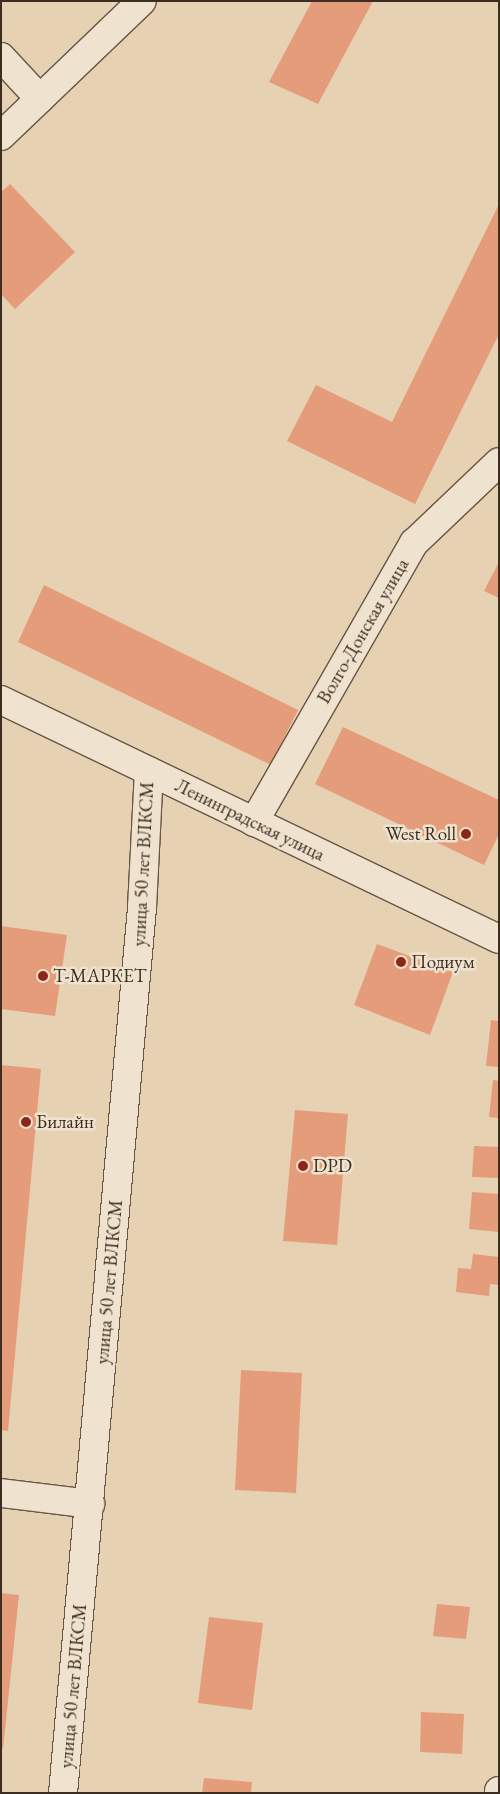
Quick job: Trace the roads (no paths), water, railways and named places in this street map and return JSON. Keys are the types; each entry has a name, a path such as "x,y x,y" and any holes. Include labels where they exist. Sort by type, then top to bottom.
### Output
{"street":[{"path":"1,136 142,1"},
{"path":"1,57 40,99"},
{"name":"Волго-Донская улица","path":"254,822 414,543 499,462"},
{"name":"Ленинградская улица","path":"1,700 499,939"},
{"name":"улица 50 лет ВЛКСМ","path":"63,1793 142,908 149,771"},
{"path":"1,1492 90,1504"}],"place":[{"name":"West Roll","path":"466,834"},
{"name":"Подиум","path":"401,962"},
{"name":"Т-МАРКЕТ","path":"43,976"},
{"name":"Билайн","path":"26,1122"},
{"name":"DPD","path":"303,1166"}]}
